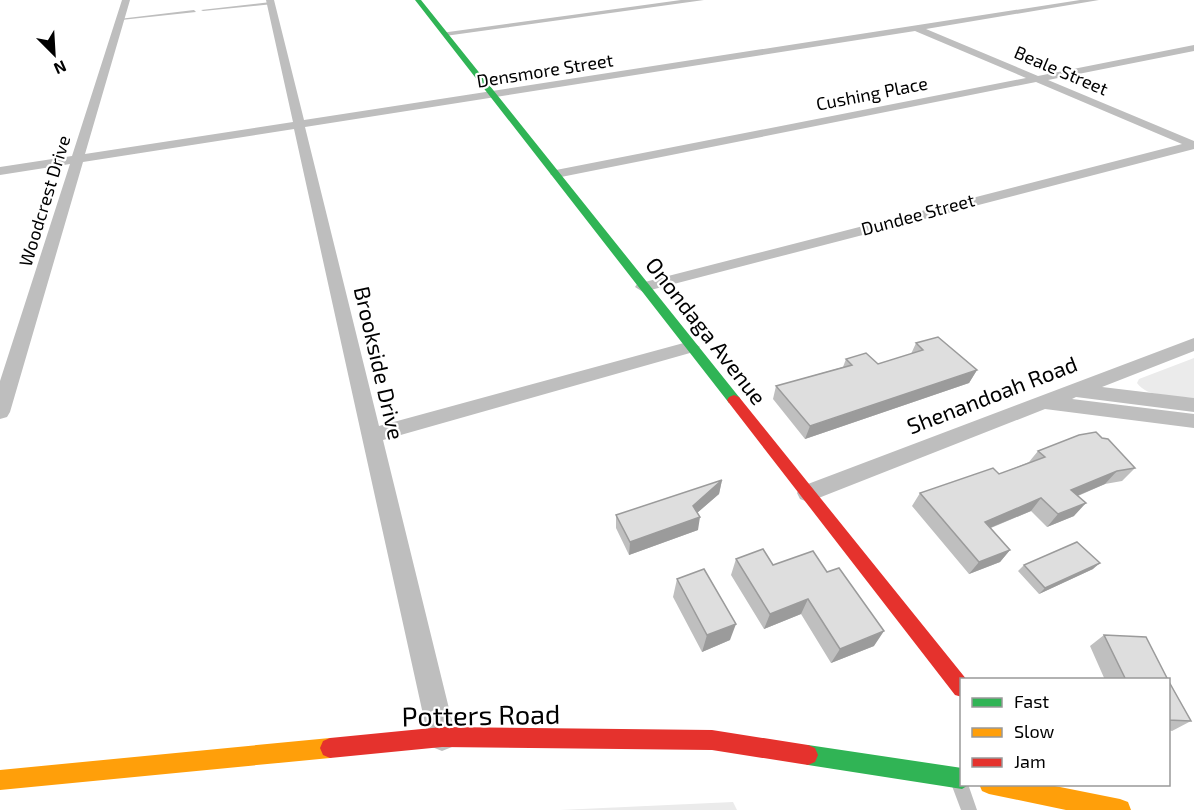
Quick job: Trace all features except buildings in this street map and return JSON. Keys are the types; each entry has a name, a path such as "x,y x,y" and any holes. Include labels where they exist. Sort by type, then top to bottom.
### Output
{"street":[{"name":"Woodcrest Drive","path":"0,412 126,0"},
{"name":"Onondaga Avenue","path":"418,0 960,685"},
{"path":"446,33 700,0"},
{"name":"Densmore Street","path":"0,171 1095,0"},
{"name":"Brookside Drive","path":"271,1 442,737"},
{"name":"Beale Street","path":"916,28 1194,144"},
{"name":"Cushing Place","path":"556,174 1194,48"},
{"name":"Dundee Street","path":"643,287 1194,144"},
{"name":"Shenandoah Road","path":"808,493 1041,401 1194,344"},
{"path":"371,436 691,346"},
{"path":"1071,390 1194,405"},
{"path":"1041,401 1194,421"},
{"name":"Potters Road","path":"0,780 442,737 712,740 959,778"},
{"path":"989,793 1025,788 1120,810"}],"lane":[{"path":"203,10 271,1"},
{"path":"121,19 194,11"},
{"path":"962,786 969,810"}],"shaded area":[{"path":"1194,358 1194,398 1155,394 1137,383 1139,379"},
{"path":"733,802 737,810 560,810"}],"traffic: fast":[{"path":"418,0 734,400"},
{"path":"808,755 960,779"}],"traffic: slow":[{"path":"0,780 330,748"},
{"path":"999,786 1120,810"}],"traffic: jam":[{"path":"734,400 960,685"},
{"path":"330,748 442,737 712,740 808,755"}]}
